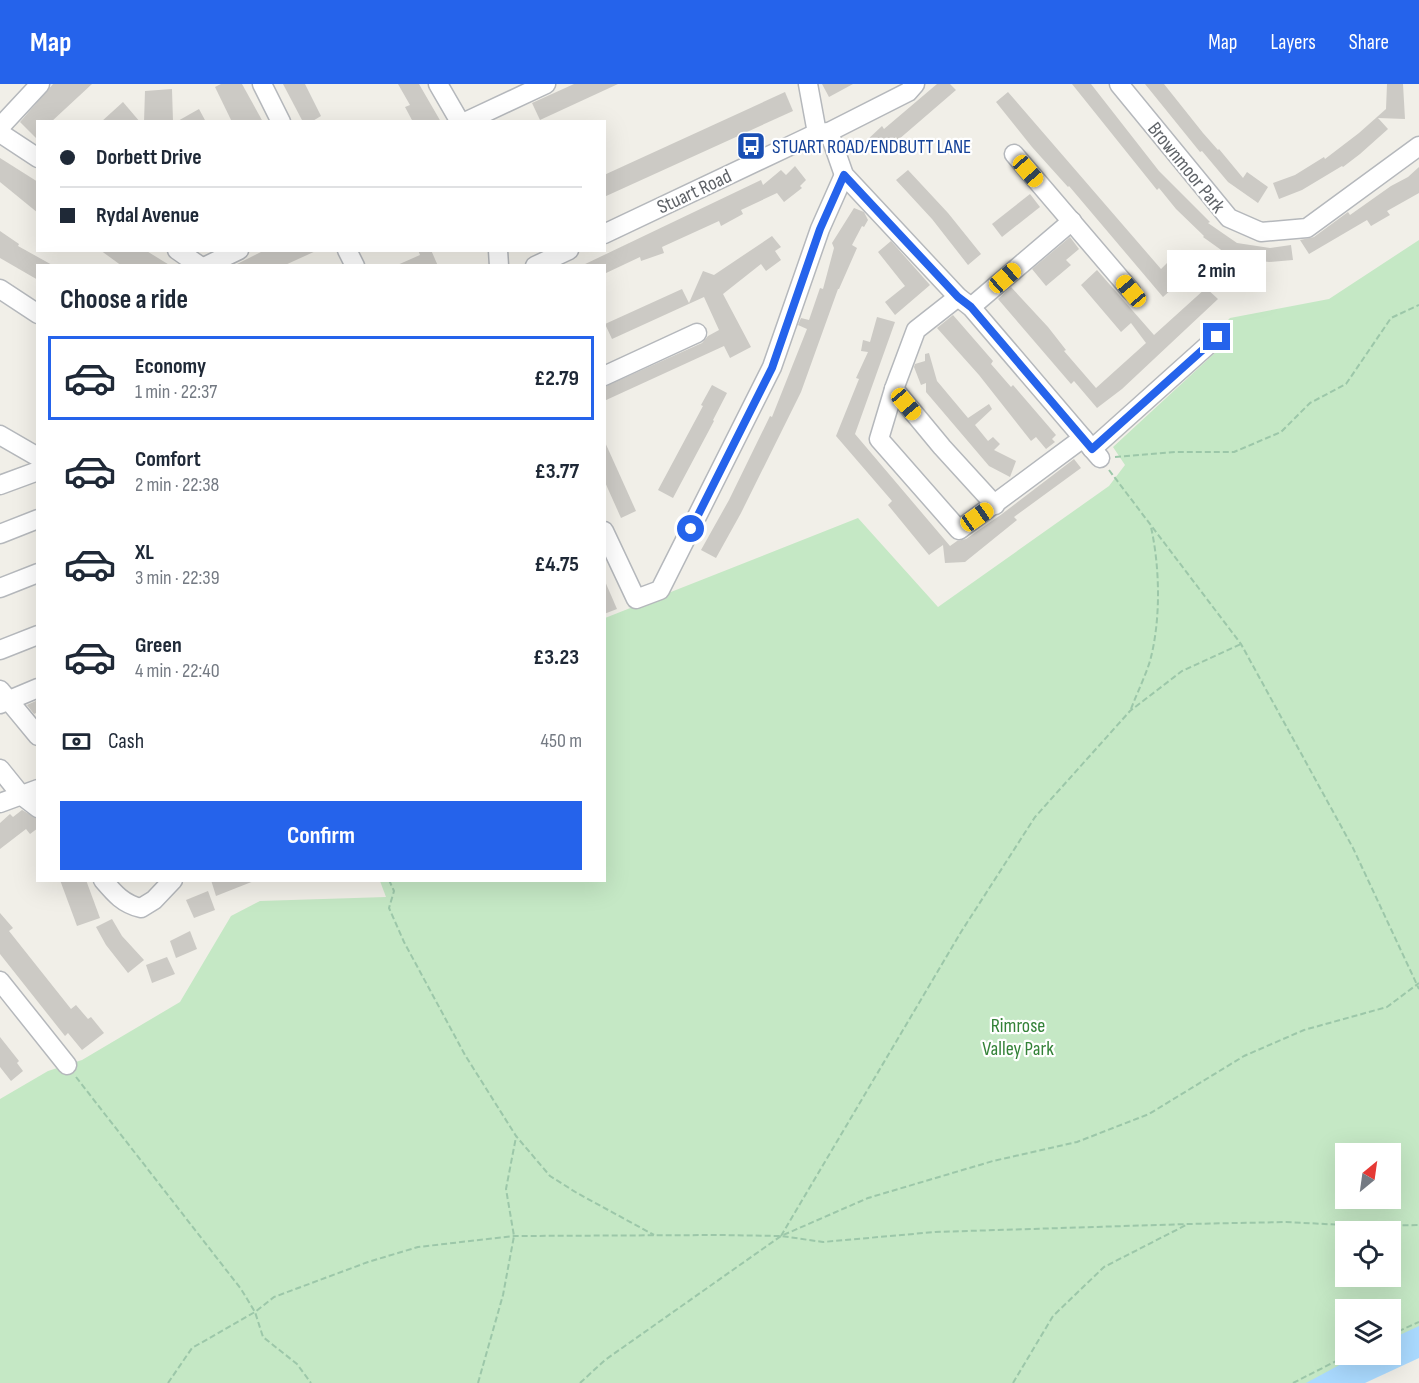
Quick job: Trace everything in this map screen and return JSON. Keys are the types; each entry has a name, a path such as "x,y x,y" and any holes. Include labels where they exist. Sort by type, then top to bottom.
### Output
{"street":[{"path":"0,127 40,84"},
{"path":"262,84 280,120"},
{"path":"438,84 458,120"},
{"path":"469,120 546,84"},
{"path":"808,84 823,133 844,175 965,302 1092,448"},
{"name":"Stuart Road","path":"606,233 908,92 915,84"},
{"name":"Brownmoor Park","path":"1125,86 1229,218 1261,232 1307,228 1419,146"},
{"path":"0,133 36,157"},
{"path":"1014,154 1131,291"},
{"path":"606,535 636,599 660,590 772,368 820,229 844,175"},
{"path":"1072,221 965,302 916,330 894,389 879,439 959,530 995,505 1092,448 1217,337"},
{"path":"180,252 197,264"},
{"path":"210,264 235,252"},
{"path":"539,264 565,252"},
{"path":"0,289 36,313"},
{"path":"606,375 697,333"},
{"path":"894,389 942,447 995,505"},
{"path":"0,435 36,456"},
{"path":"0,485 36,472"},
{"path":"0,534 36,520"},
{"path":"0,588 36,574"},
{"path":"0,650 36,636"},
{"path":"36,689 3,698 36,734"},
{"path":"0,769 29,792"},
{"path":"0,803 29,792"},
{"path":"105,882 130,906 141,908 154,900 171,882"},
{"path":"0,981 67,1065"}],"path":[{"path":"1092,448 1234,452 1281,432 1310,403 1346,384 1391,318 1419,305"},
{"path":"1092,448 1241,644 1353,848 1419,989"},
{"path":"1130,711 1150,660 1158,608 1156,550 1151,525"},
{"path":"781,1236 962,932 1035,818 1130,711 1182,671 1241,644"},
{"path":"390,882 394,891 389,908 404,942 465,1055 516,1136 550,1176 657,1236"},
{"path":"580,1383 605,1359 781,1236 868,1198 993,1161 1077,1142 1149,1114 1244,1056 1304,1030 1387,1007 1418,984"},
{"path":"67,1065 241,1289 255,1312 263,1337 297,1364 311,1383"},
{"path":"478,1383 503,1295 514,1236 506,1189 516,1136"},
{"path":"168,1383 192,1348 255,1312 274,1297 368,1262 418,1247 514,1236 781,1236 823,1242 934,1232 1189,1224 1286,1222 1419,1226"},
{"path":"1013,1383 1053,1316 1104,1267 1189,1224"},
{"path":"1401,1330 1419,1322"},
{"path":"1293,1383 1335,1362"}],"green space":[{"name":"Rimrose Valley Park","path":"1419,240 1419,1342 1401,1350 1401,1299 1335,1299 1335,1365 1369,1365 1333,1383 0,1383 0,1099 48,1071 82,1060 180,1002 231,916 260,901 386,897 380,882 606,882 606,618 858,518 938,607 1109,486 1125,465 1113,447 1230,339 1220,328 1230,318 1329,299"}],"water":[{"path":"1419,1326 1419,1358 1365,1383 1306,1383 1339,1365 1401,1365 1401,1334"}],"building":[{"path":"53,84 92,84 53,120 36,120 36,138 20,122"},
{"path":"221,84 242,84 262,120 231,120 215,87"},
{"path":"283,84 305,84 321,116 314,120 302,120"},
{"path":"398,84 419,84 440,120 412,120 405,107 410,105"},
{"path":"574,84 618,84 540,120 532,103"},
{"path":"822,84 853,84 829,97"},
{"path":"937,84 950,84 956,90 898,140 896,137 876,155 865,142"},
{"path":"1072,84 1091,84 1159,171 1210,222 1208,223 1237,243 1270,248 1291,245 1293,260 1269,262 1231,257 1203,237 1159,188 1157,190"},
{"path":"1145,84 1164,84 1243,178 1247,172 1268,187 1258,203 1228,182 1202,151 1200,152"},
{"path":"1387,84 1403,84 1405,119 1378,118 1388,129 1360,154 1343,167 1302,190 1279,199 1273,183 1295,175 1324,157 1325,159 1386,109"},
{"path":"172,89 173,120 144,120 145,91"},
{"path":"785,92 793,111 606,196 606,174"},
{"path":"1008,92 1161,269 1167,263 1182,280 1163,297 1069,186 1032,147 996,102"},
{"path":"123,102 138,120 103,120"},
{"path":"199,109 205,120 180,120"},
{"path":"0,158 36,181 36,211 0,182"},
{"path":"795,166 806,180 800,186 802,188 784,202 777,193 741,210 743,214 721,226 719,221 662,247 664,253 641,261 640,257 606,273 606,264 585,264 761,180 763,185 781,170 786,175"},
{"path":"1419,167 1419,193 1387,211 1390,215 1371,226 1367,220 1309,254 1300,240 1314,237 1348,212 1350,215 1408,177"},
{"path":"908,170 948,213 981,254 968,265 932,219 896,180"},
{"path":"1030,194 1040,207 1002,237 992,224"},
{"path":"854,208 864,212 868,220 864,227 862,226 852,245 857,248 838,289 801,392 716,558 701,550 729,500 770,416 772,417 807,329 798,325 801,318 809,320 820,288 823,289 834,248 832,243"},
{"path":"0,231 19,244 18,246 50,264 36,264 36,279 0,258"},
{"path":"772,236 781,247 775,251 781,260 766,271 761,264 723,294 751,347 730,358 724,346 606,400 606,386 702,343 708,336 719,330 704,297 612,339 606,324 682,289 689,303 703,271 714,275"},
{"path":"1070,237 1079,249 1066,260 1071,265 1046,286 1032,269"},
{"path":"891,241 930,285 895,315 885,302 905,286 878,252"},
{"path":"103,252 148,252 168,264 119,264"},
{"path":"261,252 314,252 287,264 237,264"},
{"path":"419,252 432,252 437,264 400,264 420,255"},
{"path":"1097,270 1154,335 1206,288 1218,299 1122,389 1097,408 1074,381 1071,384 998,299 1011,287 1048,327 1066,350 1064,351 1096,388 1146,343 1131,323 1121,332 1081,285"},
{"path":"953,315 993,361 991,364 1011,387 1013,385 1056,435 1052,439 1055,442 1046,449 1036,437 1031,441 979,375 937,328"},
{"path":"877,317 895,322 855,434 950,546 966,539 1002,514 1074,459 1081,468 1014,517 1017,520 965,562 945,563 943,545 929,555 888,505 892,501 836,436 859,379 856,378 868,352 861,351 863,340 870,342"},
{"path":"929,353 937,381 968,418 989,404 992,409 975,425 988,441 993,437 1000,444 994,450 1016,461 1010,477 989,466 926,392 926,383 921,385 914,367 915,364 925,361 925,354"},
{"path":"712,385 727,393 673,498 658,490"},
{"path":"606,444 636,511 621,518 606,484"},
{"path":"606,584 617,609 606,613"},
{"path":"36,701 36,713 34,714 27,705"},
{"path":"22,810 36,818 36,830 30,834 26,829 0,849 0,823 10,814 13,817"},
{"path":"61,882 87,882 100,918 77,926"},
{"path":"212,882 251,882 216,896"},
{"path":"208,891 215,910 194,918 186,900"},
{"path":"0,913 13,928 9,931 71,1009 76,1005 88,1019 91,1017 104,1033 82,1050 68,1033 65,1036 0,954"},
{"path":"112,919 122,936 144,960 128,973 106,945 96,927"},
{"path":"190,931 197,949 176,958 170,941"},
{"path":"167,957 175,974 152,983 146,965"},
{"path":"0,1037 19,1061 17,1063 23,1071 11,1081 0,1067"}],"place":[{"name":"STUART ROAD/ENDBUTT LANE","path":"751,146"}],"route":[{"path":"691,529 772,368 820,229 844,175 958,297 971,307 1092,449 1217,337"}]}
